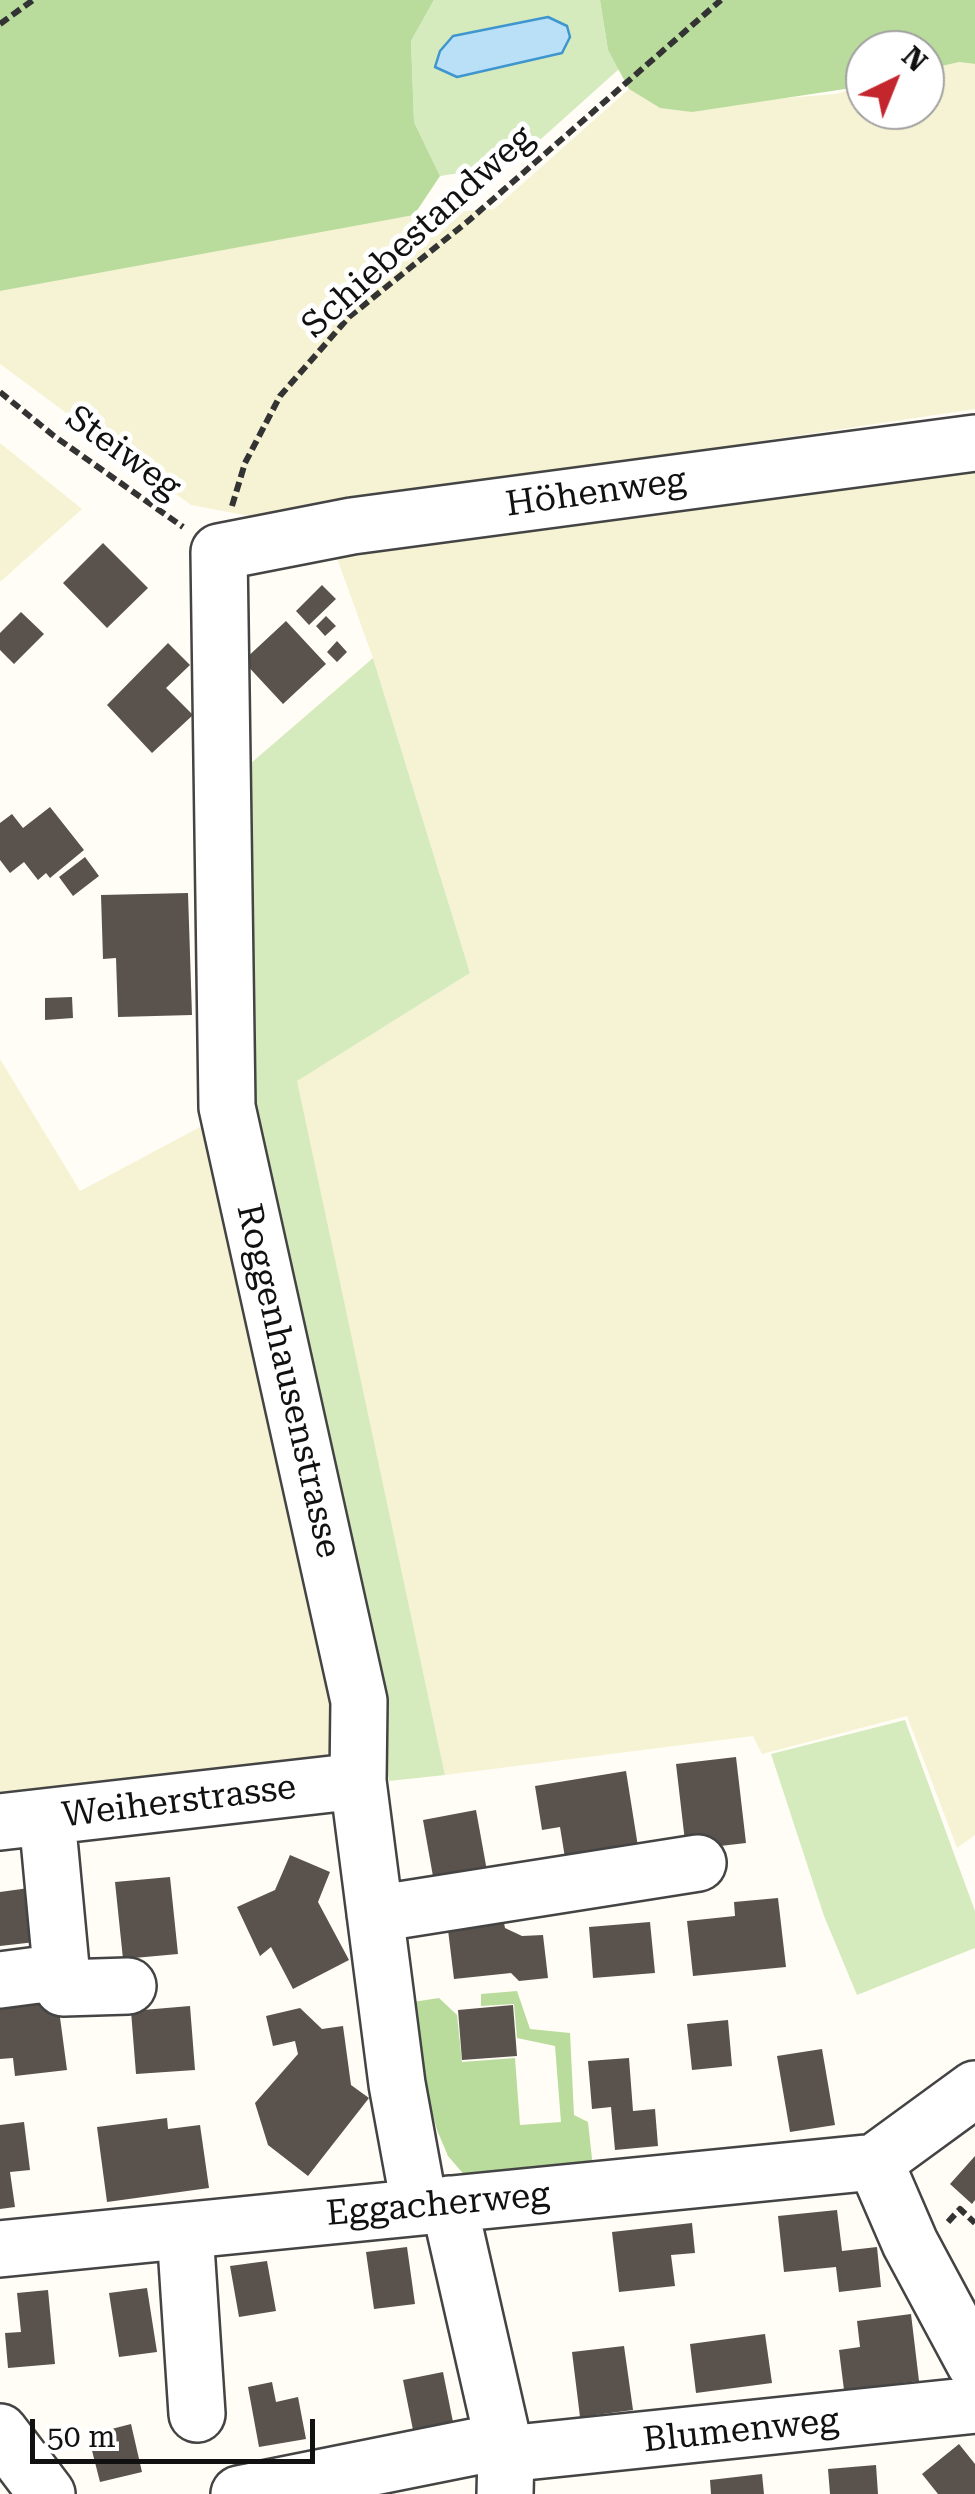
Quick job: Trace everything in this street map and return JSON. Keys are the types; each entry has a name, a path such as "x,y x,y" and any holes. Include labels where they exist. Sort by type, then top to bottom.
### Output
{"street":[{"name":"Höhenweg","path":"219,552 352,526 975,443"},
{"name":"Roggenhausenstrasse","path":"219,552 227,1107 360,1701 358,1781 397,2084 505,2463"},
{"name":"Weiherstrasse","path":"24,1820 358,1781"},
{"path":"24,1820 63,1988 128,1986"},
{"path":"375,1914 698,1863"},
{"path":"0,1980 61,1972"},
{"path":"975,2089 876,2162 910,2243 975,2364"},
{"name":"Eggacherweg","path":"0,2249 876,2162"},
{"path":"185,2231 197,2414"},
{"name":"Blumenweg","path":"239,2494 975,2405"},
{"path":"0,2432 46,2494"}],"path":[{"path":"0,24 33,0"},
{"name":"Schiebestandweg","path":"219,552 244,464 280,396 349,317 467,222 721,0"},
{"name":"Steiweg","path":"0,392 54,436 219,552"}],"shaded area":[{"path":"975,64 975,409 255,517 191,505 0,364 0,291 414,215 494,209 629,89 660,108 845,91 845,130 945,130 945,65"},
{"path":"0,443 82,509 0,582"},
{"path":"975,462 975,1835 957,1848 907,1716 762,1754 753,1736 445,1775 296,1081 470,973 373,658 333,547"},
{"path":"0,1059 80,1191 215,1119 340,1734 324,1758 0,1796"}],"green space":[{"path":"0,0 434,0 411,41 414,122 440,176 414,215 0,291"},
{"path":"434,0 600,0 608,50 619,69 512,165 440,176 414,122 411,41"},
{"path":"600,0 975,0 975,64 945,65 945,30 845,30 845,89 692,112 660,108 629,89 608,50"},
{"path":"373,658 470,973 297,1081 445,1775 389,1781 378,1703 244,1127 236,776"},
{"path":"905,1720 975,1911 975,1948 857,1995 824,1916 771,1754"},
{"path":"517,1991 530,2029 570,2033 574,2115 588,2122 594,2177 467,2178 448,2156 437,2130 419,2065 413,2002 439,1998 457,2015 462,2062 515,2058 520,2125 561,2122 555,2046 517,2038 514,2004 481,2006 481,1994"}],"water":[{"path":"548,17 567,26 570,37 562,53 457,77 435,67 440,51 453,36"}],"building":[{"path":"103,543 148,588 107,628 63,583"},
{"path":"322,585 336,599 309,625 296,611"},
{"path":"21,612 44,634 14,664 0,650 0,633"},
{"path":"326,616 336,626 325,636 316,626"},
{"path":"286,621 326,664 283,704 243,661"},
{"path":"337,641 347,652 337,662 327,652"},
{"path":"168,643 190,665 166,688 193,715 152,753 107,705"},
{"path":"50,807 84,850 50,878 46,873 38,880 24,862 10,873 0,860 0,823 12,814 23,828"},
{"path":"85,857 99,876 73,896 59,877"},
{"path":"188,893 192,1015 118,1017 116,958 103,959 101,895"},
{"path":"72,997 73,1018 45,1020 45,998"},
{"path":"736,1757 746,1843 686,1850 676,1764"},
{"path":"626,1771 639,1853 566,1864 560,1827 542,1830 535,1786"},
{"path":"476,1810 487,1871 434,1882 423,1820"},
{"path":"290,1855 330,1872 318,1902 349,1960 293,1989 271,1947 260,1956 237,1907 275,1890"},
{"path":"170,1877 178,1954 123,1959 115,1882"},
{"path":"36,1887 44,1941 0,1946 0,1892"},
{"path":"778,1898 786,1967 693,1976 687,1921 735,1916 734,1902"},
{"path":"650,1922 655,1973 593,1978 589,1927"},
{"path":"504,1923 505,1928 522,1936 543,1935 548,1978 519,1981 511,1973 454,1979 448,1930"},
{"path":"57,1995 67,2070 15,2076 13,2058 0,2059 0,2002"},
{"path":"513,2005 517,2056 462,2060 458,2010"},
{"path":"190,2006 195,2070 136,2074 131,2011"},
{"path":"300,2008 322,2029 343,2026 351,2085 369,2098 308,2176 268,2145 255,2103 298,2054 295,2041 273,2046 266,2016"},
{"path":"728,2020 732,2066 692,2070 687,2024"},
{"path":"822,2049 835,2125 790,2132 777,2056"},
{"path":"629,2058 633,2111 655,2109 658,2146 615,2150 611,2107 592,2109 588,2061"},
{"path":"167,2118 168,2129 200,2125 209,2188 107,2202 97,2127"},
{"path":"24,2122 30,2170 10,2172 15,2207 0,2209 0,2125"},
{"path":"975,2156 975,2200 972,2204 950,2184"},
{"path":"837,2210 842,2251 877,2247 881,2287 839,2292 836,2267 784,2272 778,2216"},
{"path":"692,2223 695,2253 671,2255 675,2286 619,2292 612,2232"},
{"path":"407,2247 415,2304 374,2309 366,2252"},
{"path":"267,2261 276,2311 239,2317 230,2266"},
{"path":"147,2288 157,2352 119,2357 109,2293"},
{"path":"48,2290 55,2364 8,2368 5,2333 21,2332 17,2293"},
{"path":"911,2314 919,2381 844,2390 839,2350 860,2347 857,2321"},
{"path":"765,2334 772,2383 696,2393 690,2344"},
{"path":"624,2346 633,2410 580,2417 572,2352"},
{"path":"443,2372 453,2422 413,2430 403,2380"},
{"path":"272,2382 276,2402 298,2397 306,2439 259,2447 248,2387"},
{"path":"131,2424 142,2472 100,2482 88,2435"},
{"path":"959,2444 975,2464 975,2494 938,2494 922,2474"},
{"path":"876,2465 878,2494 830,2494 828,2469"},
{"path":"762,2474 764,2494 711,2494 710,2480"}]}
